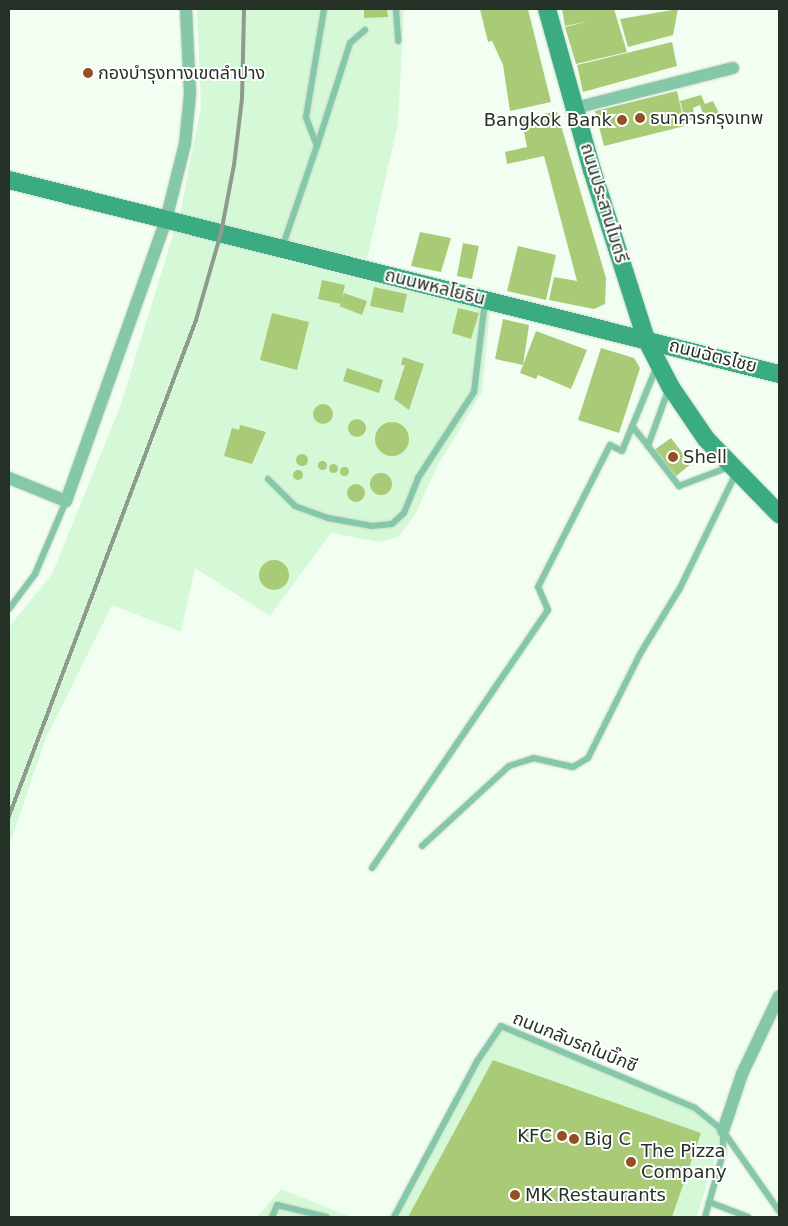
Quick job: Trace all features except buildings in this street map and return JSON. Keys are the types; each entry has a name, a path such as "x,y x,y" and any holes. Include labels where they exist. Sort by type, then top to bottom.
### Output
{"main road":[{"name":"ถนนประสานไมตรี","path":"547,9 575,108 646,339"},
{"name":"ถนนพหลโยธิน","path":"9,180 646,339"},
{"path":"646,339 670,386 733,470 779,514"},
{"name":"ถนนฉัตรไชย","path":"646,339 779,374"}],"street":[{"path":"9,478 66,500 166,220 185,144 190,94 186,9"},
{"path":"575,108 733,68"},
{"path":"723,1131 742,1074 779,996"}],"lane":[{"path":"317,146 306,117 324,9"},
{"path":"396,9 398,41"},
{"path":"282,249 350,43 365,30"},
{"path":"268,479 295,506 328,518 372,526 392,524 404,514 418,478 474,392 485,300"},
{"path":"372,868 548,610 538,587 610,445 622,451 658,362"},
{"path":"648,446 670,386"},
{"path":"632,426 679,486 733,470"},
{"path":"422,846 509,766 533,758 573,767 588,758 640,654 680,588 733,470"},
{"path":"9,609 35,574 66,500"},
{"name":"ถนนกลับรถในบิ๊กซี","path":"394,1217 478,1060 501,1026 695,1108 723,1131"},
{"path":"705,1217 723,1153 723,1131"},
{"path":"723,1131 779,1211"},
{"path":"709,1202 748,1217"},
{"path":"272,1217 276,1205 327,1217"}],"shaded area":[{"path":"197,9 404,9 398,124 367,259 290,241 278,259 490,311 482,392 437,467 415,515 398,537 379,542 331,533 270,616 195,568 181,632 112,605 46,738 9,847 9,627 52,574 120,407 181,209 201,107"},
{"name":"Big C","path":"501,1026 695,1108 723,1131 697,1217 394,1217 478,1060"},
{"path":"281,1189 351,1217 257,1217"}],"railway":[{"path":"9,816 196,320 221,233 234,165 242,99 244,9"}],"place":[{"name":"กองบำรุงทางเขตลำปาง","path":"88,73"},
{"name":"ธนาคารกรุงเทพ","path":"640,118"},
{"name":"Bangkok Bank","path":"622,120"},
{"name":"Shell","path":"673,457"},
{"name":"KFC","path":"562,1136"},
{"name":"Big C","path":"574,1139"},
{"name":"The Pizza Company","path":"631,1162"},
{"name":"MK Restaurants","path":"515,1195"}]}
